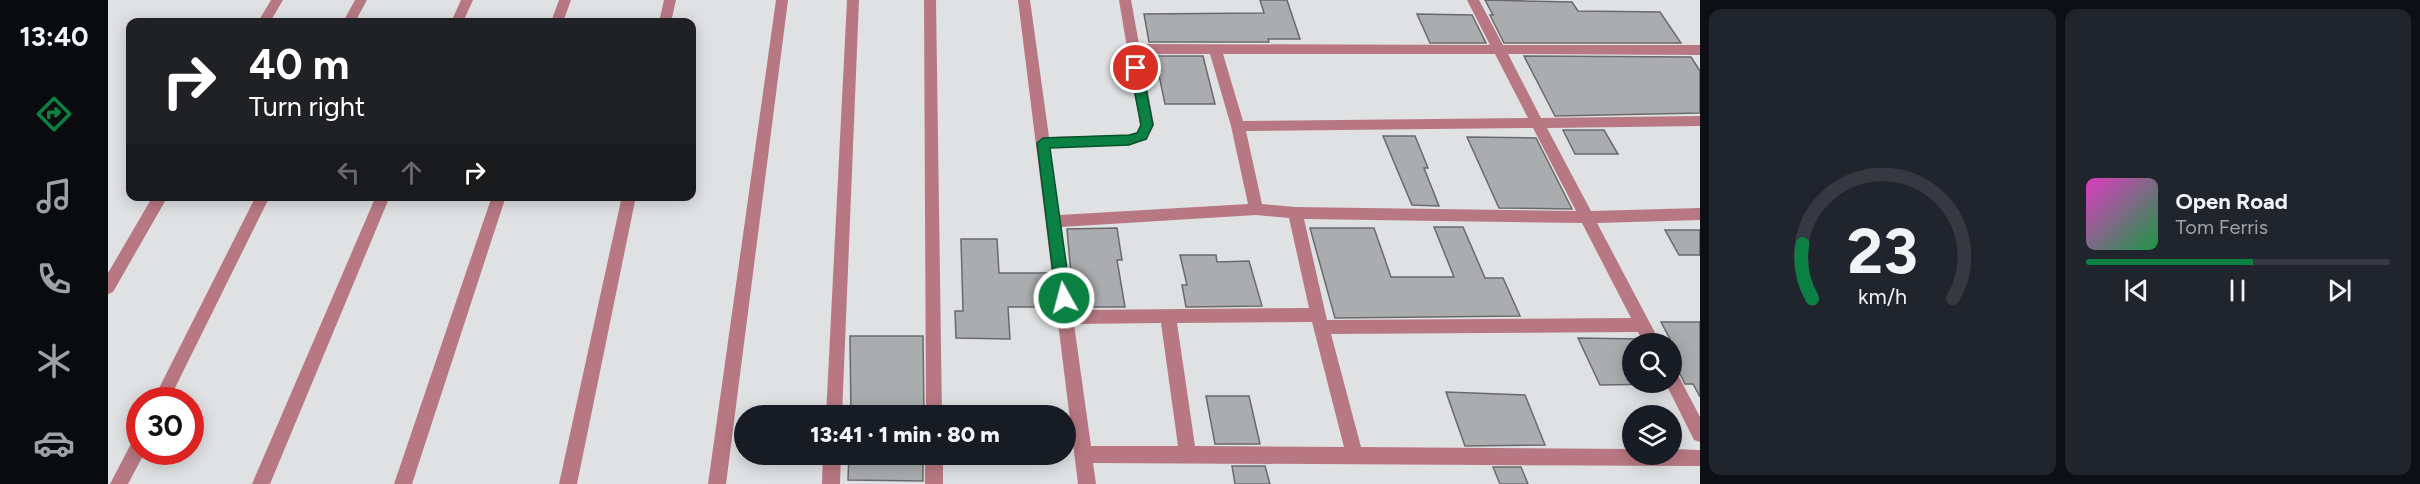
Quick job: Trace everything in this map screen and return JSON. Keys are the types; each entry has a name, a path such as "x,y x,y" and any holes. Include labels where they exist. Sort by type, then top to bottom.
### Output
{"street":[{"path":"266,18 277,0"},
{"path":"351,18 361,0"},
{"path":"459,18 467,0"},
{"path":"558,18 565,0"},
{"path":"666,18 670,0"},
{"path":"717,484 782,0"},
{"path":"835,405 853,0"},
{"path":"930,0 934,405"},
{"path":"1024,0 1087,484"},
{"path":"1043,143 1129,140 1142,136 1147,125 1125,0"},
{"path":"1473,0 1647,333"},
{"path":"1133,49 1700,50"},
{"path":"1215,49 1238,126 1256,209"},
{"path":"1238,126 1700,121"},
{"path":"108,287 158,201"},
{"path":"168,387 260,201"},
{"path":"261,484 381,201"},
{"path":"403,484 497,201"},
{"path":"568,484 627,201"},
{"path":"1054,221 1256,209 1295,213 1588,217 1700,214"},
{"path":"1295,213 1320,321 1356,456"},
{"path":"1066,317 1168,316 1320,321 1643,325"},
{"path":"1168,316 1188,455"},
{"path":"1679,393 1700,434"},
{"path":"1083,454 1700,458"},
{"path":"119,484 129,465"},
{"path":"831,484 832,465"},
{"path":"934,465 934,484"}],"building":[{"path":"1260,0 1287,0 1300,39 1268,39 1269,42 1149,42 1144,14 1264,13"},
{"path":"1485,0 1572,2 1578,11 1660,12 1681,43 1504,43"},
{"path":"1417,14 1472,15 1486,43 1430,43"},
{"path":"1155,56 1203,56 1215,104 1165,104"},
{"path":"1524,56 1691,57 1700,71 1700,113 1555,116"},
{"path":"1563,130 1604,130 1618,154 1575,154"},
{"path":"1383,136 1415,136 1428,168 1424,168 1439,206 1412,205"},
{"path":"1467,137 1536,138 1572,209 1499,208"},
{"path":"1434,227 1463,227 1485,278 1503,278 1520,316 1335,318 1310,228 1374,228 1391,277 1454,277"},
{"path":"1117,228 1122,260 1117,260 1125,307 1074,307 1067,229"},
{"path":"1665,230 1700,230 1700,255 1679,255"},
{"path":"961,239 997,239 999,273 1050,273 1054,307 1008,307 1010,339 956,338 955,311 963,311"},
{"path":"1180,255 1216,255 1217,262 1249,261 1262,306 1186,307 1182,285 1187,285"},
{"path":"1661,322 1700,322 1700,397 1693,384 1685,384 1682,378 1682,333 1667,333"},
{"path":"850,336 923,336 924,405 851,405"},
{"path":"1578,338 1622,339 1622,385 1600,385"},
{"path":"1446,392 1525,395 1545,445 1465,446"},
{"path":"1206,396 1249,396 1260,444 1215,444"},
{"path":"849,465 923,465 923,481 848,480"},
{"path":"1232,466 1265,466 1270,484 1235,484"},
{"path":"1493,467 1521,467 1528,484 1500,484"}],"route":[{"path":"1064,298 1043,143 1129,140 1142,136 1147,125 1136,68"}]}
